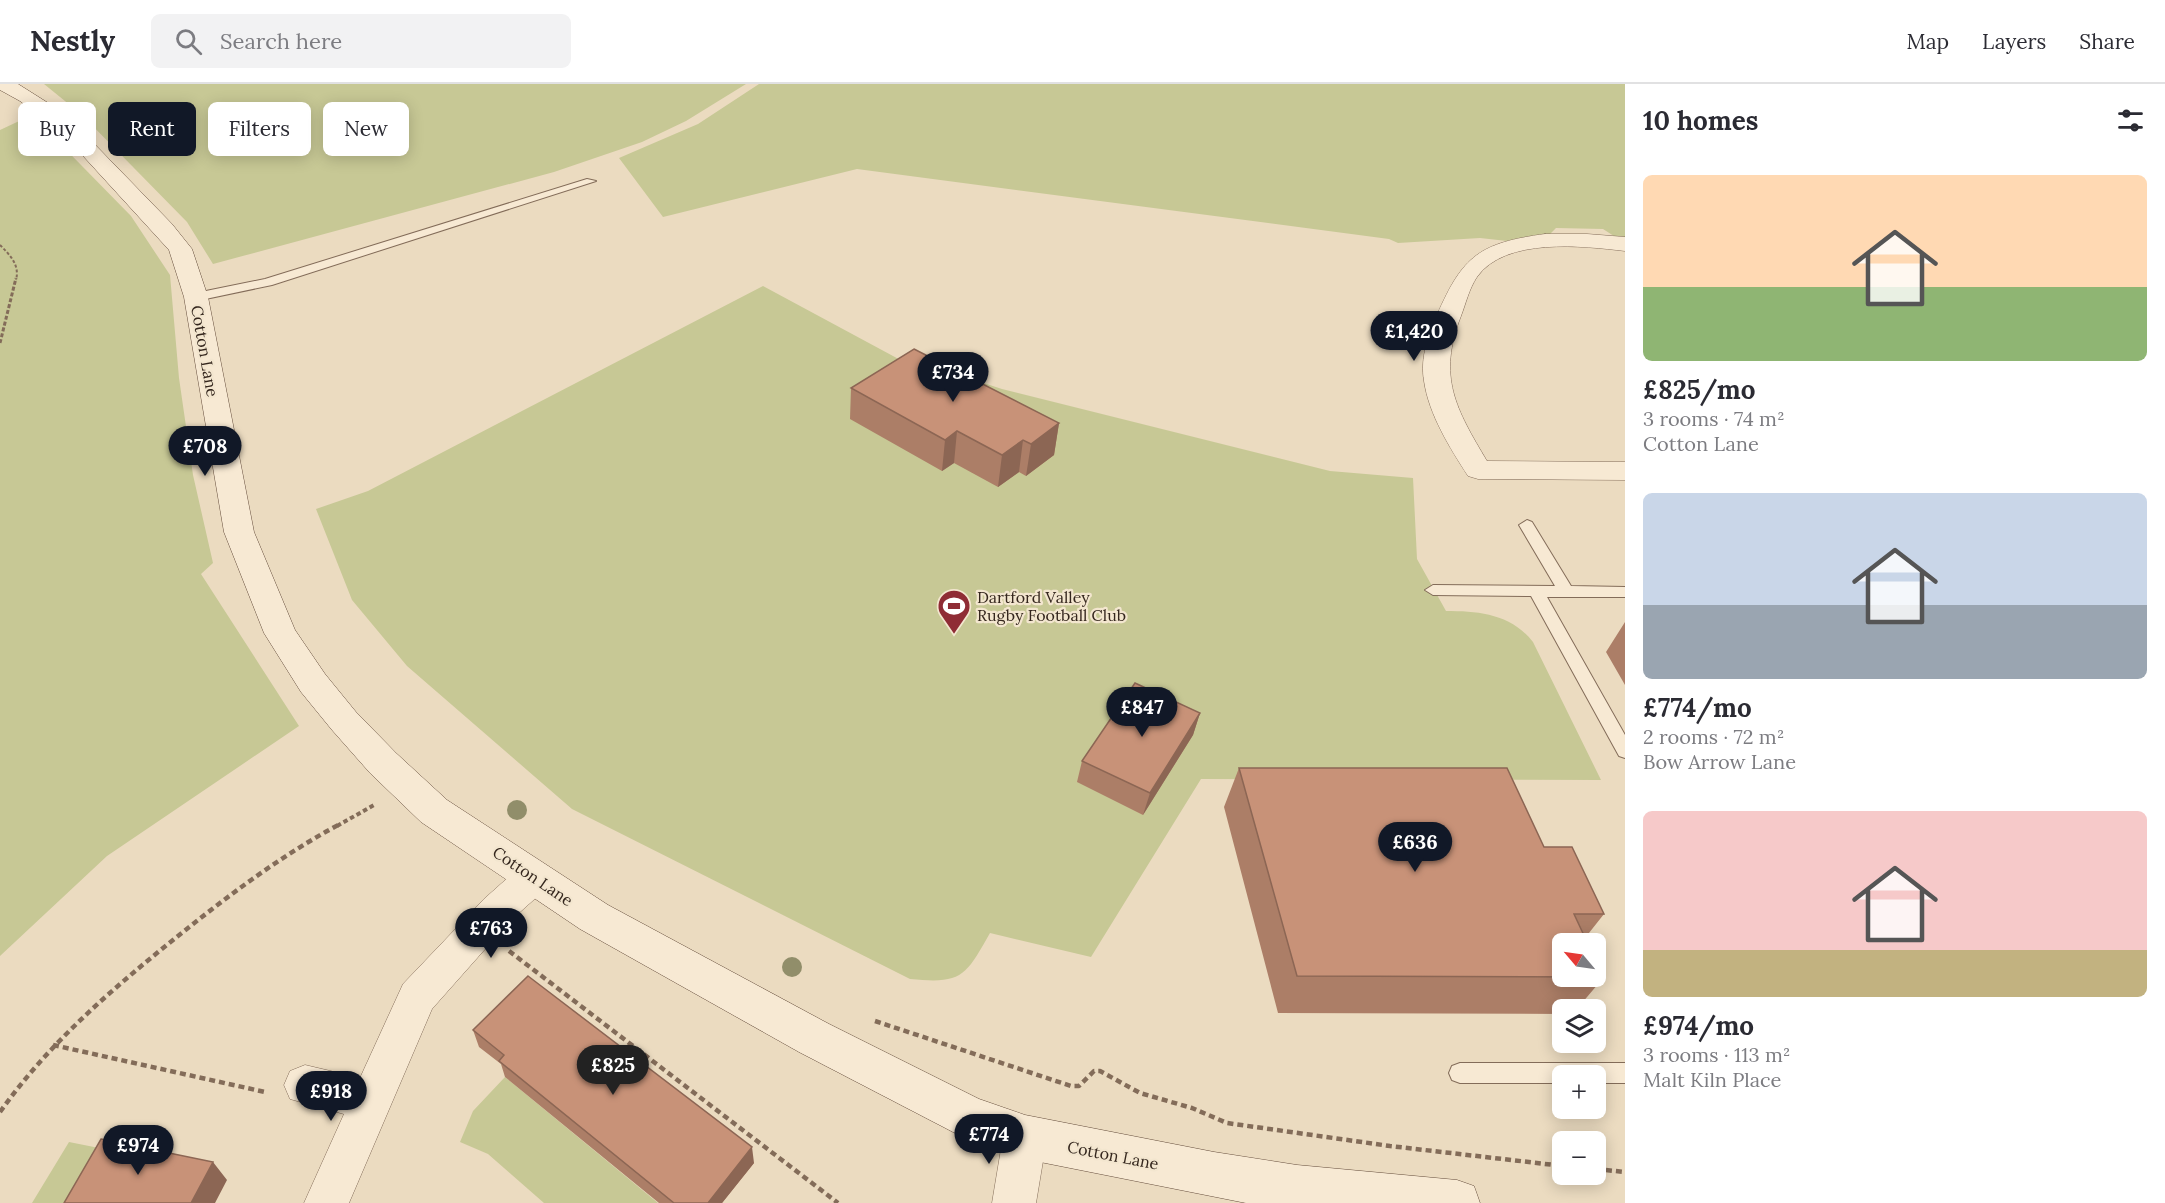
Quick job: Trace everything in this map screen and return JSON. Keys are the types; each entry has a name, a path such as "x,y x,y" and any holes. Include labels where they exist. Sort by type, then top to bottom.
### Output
{"main road":[{"name":"Cotton Lane","path":"4,84 28,97 56,118 164,229 180,249 196,297 239,532 280,633 308,677 335,711 405,785 434,811 594,917 814,1038 969,1117 1025,1137 1261,1183 1457,1203"}],"street":[{"path":"1625,244 1584,239 1531,243 1506,250 1484,260 1465,278 1439,340 1437,381 1452,424 1483,479 1625,471"},
{"path":"326,1203 417,997 480,928 534,877"},
{"path":"287,1089 370,1100"},
{"path":"1014,1203 1025,1137"}],"lane":[{"path":"196,297 268,282 591,181"},
{"path":"1527,525 1566,591"},
{"path":"1433,590 1625,592"},
{"path":"1536,591 1625,751"},
{"path":"1460,1073 1625,1073"}],"path":[{"path":"0,245 12,257 18,272 0,343"},
{"path":"0,1112 15,1089 52,1045 123,980 245,885 311,841 405,785"},
{"path":"480,928 838,1203"},
{"path":"864,1017 1073,1087 1079,1086 1094,1071 1100,1071 1140,1093 1192,1108 1227,1123 1389,1146 1552,1165"},
{"path":"52,1045 287,1089"},
{"path":"1606,1170 1625,1172"}],"green space":[{"path":"44,84 746,84 686,121 642,142 554,172 213,264 187,222 122,156 196,156 196,102 108,102 108,142 96,129 96,102 66,102"},
{"path":"759,84 1625,84 1625,238 1617,238 1603,229 1556,228 1550,234 1507,241 1480,238 1398,243 1389,239 857,169 663,217 619,158 698,124"},
{"path":"18,122 18,156 72,156 131,216 170,275 179,378 193,475 213,563 201,574 299,726 107,856 0,956 0,130"},
{"name":"Dartford Valley Rugby Football Club","path":"763,286 906,363 916,361 1002,389 1330,471 1413,478 1417,559 1446,611 1494,616 1515,625 1533,642 1601,780 1201,779 1091,957 990,933 967,968 952,978 941,980 910,979 572,809 407,666 352,600 316,509 368,491"},
{"path":"505,1077 658,1203 544,1203 488,1154 460,1142 473,1111"},
{"path":"69,1142 119,1152 93,1203 32,1203"}],"building":[{"path":"914,349 1059,423 1031,444 1023,440 1002,455 957,431 945,440 851,388"},
{"path":"1135,683 1200,713 1150,793 1082,761"},
{"path":"1239,768 1507,768 1544,847 1572,847 1604,914 1574,914 1583,933 1552,933 1552,977 1297,976"},
{"path":"528,976 752,1147 708,1203 674,1203 499,1061 504,1055 473,1030"},
{"path":"101,1139 213,1162 191,1203 64,1203"}],"place":[{"name":"Dartford Valley Rugby Football Club","path":"954,635"}]}
